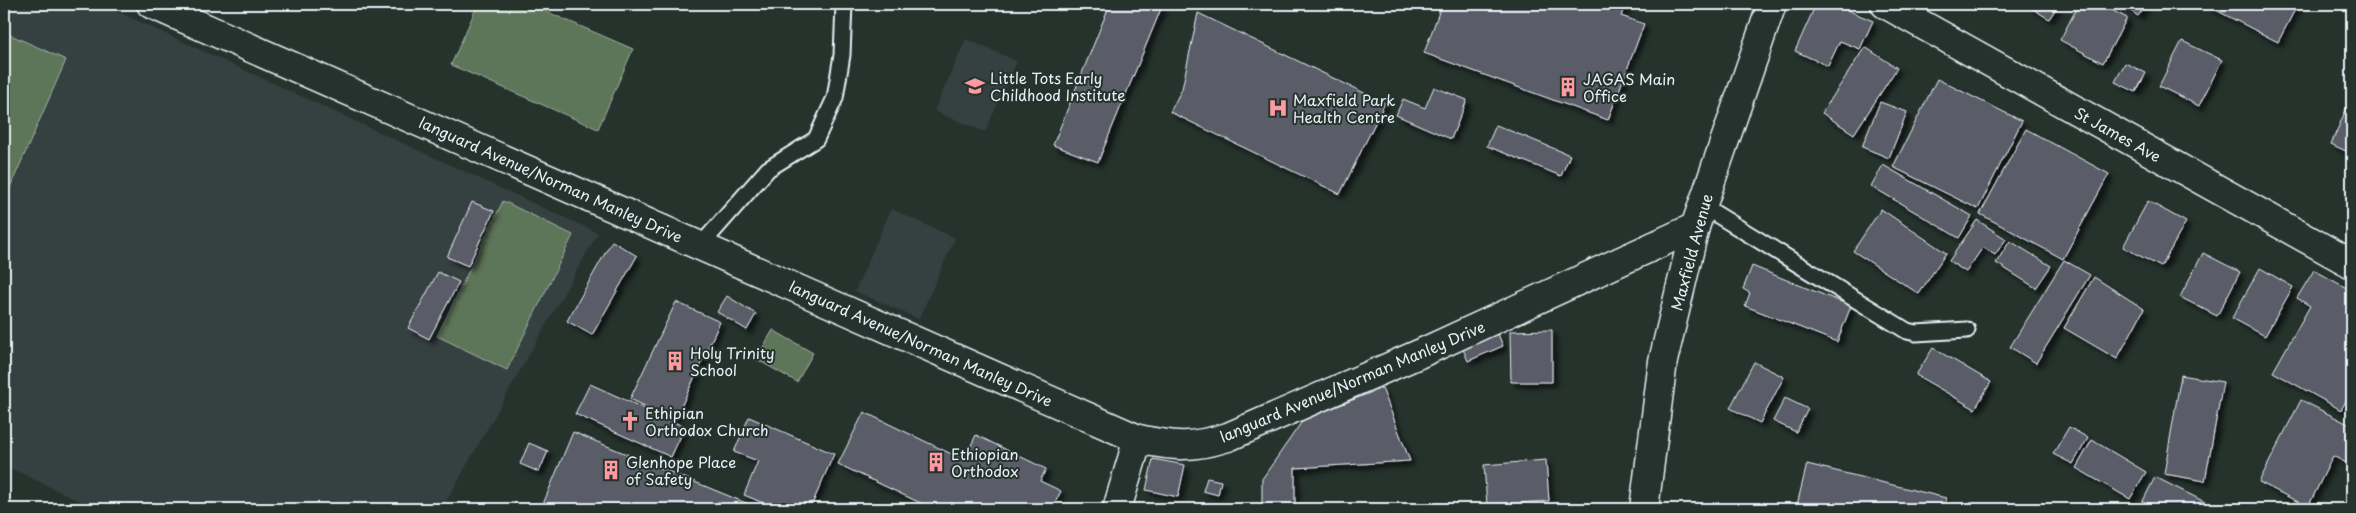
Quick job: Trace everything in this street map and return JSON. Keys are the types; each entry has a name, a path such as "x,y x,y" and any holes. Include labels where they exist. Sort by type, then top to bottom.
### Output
{"street":[{"name":"languard Avenue/Norman Manley Drive","path":"151,4 701,244 1138,439 1168,446 1198,446 1228,437 1420,354 1699,216"},
{"name":"Maxfield Avenue","path":"1644,509 1663,361 1699,216 1772,4"},
{"name":"St James Ave","path":"1885,4 2352,264"},
{"path":"1117,509 1138,439"}],"lane":[{"path":"701,244 768,169 816,139 835,98 842,55 844,4"},
{"path":"1699,216 1907,332 1967,330"}],"shaded area":[{"path":"4,4 101,4 598,233 442,509 96,509 4,465"},
{"name":"Little Tots Early Childhood Institute","path":"966,39 1017,61 985,132 934,111"},
{"path":"891,209 955,238 919,319 855,291"}],"green space":[{"path":"478,4 529,4 633,49 598,129 451,65"},
{"path":"4,32 66,60 4,201"},
{"path":"503,201 573,235 507,370 437,336"},
{"path":"773,330 813,353 797,382 756,359"}],"building":[{"path":"1110,4 1163,4 1098,162 1053,145"},
{"name":"JAGAS Main Office","path":"1442,4 1626,4 1621,16 1644,24 1608,120 1424,53"},
{"path":"1816,4 1833,4 1873,21 1860,49 1840,41 1828,66 1795,51"},
{"path":"2030,4 2059,4 2049,19 2028,6"},
{"path":"2079,4 2100,4 2127,18 2103,63 2060,40"},
{"path":"2123,4 2146,4 2138,16"},
{"path":"2204,4 2298,4 2278,42"},
{"name":"Maxfield Park Health Centre","path":"1198,13 1385,103 1340,194 1170,112 1182,89"},
{"path":"2182,41 2222,60 2199,106 2159,86"},
{"path":"1865,47 1897,68 1854,134 1822,113"},
{"path":"2125,63 2146,73 2136,92 2115,82"},
{"path":"1937,79 2022,121 1978,209 1893,167"},
{"path":"1434,87 1467,100 1451,139 1396,115 1403,99 1425,108"},
{"path":"2352,96 2352,154 2331,144"},
{"path":"1880,102 1907,112 1889,158 1862,147"},
{"path":"1496,125 1570,155 1561,176 1487,146"},
{"path":"2026,129 2109,174 2063,259 1980,214"},
{"path":"1883,165 1972,216 1959,238 1871,186"},
{"path":"2148,201 2186,222 2161,267 2123,247"},
{"path":"472,202 494,211 468,266 447,257"},
{"path":"1881,209 1946,253 1919,294 1853,251"},
{"path":"1977,220 2006,239 1995,255 1983,247 1966,272 1949,261"},
{"path":"612,241 637,256 592,335 567,321"},
{"path":"2010,241 2051,266 2036,288 1996,263"},
{"path":"2203,253 2240,272 2217,316 2180,297"},
{"path":"2064,260 2090,275 2036,363 2010,347"},
{"path":"1752,266 1851,306 1837,342 1745,306 1750,293 1743,289"},
{"path":"2260,268 2293,287 2265,336 2232,318"},
{"path":"2314,270 2352,291 2352,390 2341,410 2273,372 2310,306 2297,298"},
{"path":"438,272 459,282 429,339 408,328"},
{"path":"2094,277 2144,309 2117,359 2064,328"},
{"path":"727,296 756,314 747,330 717,312"},
{"name":"Holy Trinity School","path":"676,302 720,322 675,420 630,399"},
{"path":"1552,330 1552,382 1511,382 1510,331"},
{"path":"1498,334 1503,346 1468,361 1463,349"},
{"path":"1933,348 1991,382 1975,409 1916,375"},
{"path":"1754,362 1784,377 1760,423 1730,408"},
{"path":"2181,375 2223,382 2205,481 2164,474"},
{"name":"Ethipian Orthodox Church","path":"590,384 685,427 671,457 575,414"},
{"path":"1382,388 1410,461 1295,468 1295,509 1262,509 1262,479 1303,420"},
{"path":"1785,398 1808,409 1796,432 1773,421"},
{"path":"2301,400 2352,426 2352,466 2333,456 2308,507 2259,482"},
{"name":"Ethiopian Orthodox","path":"864,412 964,460 976,435 1046,469 1040,481 1061,491 1052,509 933,509 838,464"},
{"path":"749,417 834,454 810,509 778,509 744,495 758,461 734,452"},
{"path":"2069,427 2088,438 2073,464 2053,454"},
{"name":"Glenhope Place of Safety","path":"573,432 758,508 541,509"},
{"path":"2092,440 2146,472 2130,499 2076,468"},
{"path":"529,443 548,451 539,472 520,464"},
{"path":"1153,459 1185,465 1178,497 1146,490"},
{"path":"1546,460 1549,501 1487,505 1484,465"},
{"path":"1807,464 1946,498 1944,509 1796,509"},
{"path":"2155,477 2219,509 2139,509"},
{"path":"1207,478 1221,481 1218,495 1203,491"}],"place":[{"name":"Little Tots Early Childhood Institute","path":"975,86"},
{"name":"JAGAS Main Office","path":"1568,87"},
{"name":"Maxfield Park Health Centre","path":"1278,108"},
{"name":"Holy Trinity School","path":"675,361"},
{"name":"Ethipian Orthodox Church","path":"630,421"},
{"name":"Ethiopian Orthodox","path":"936,462"},
{"name":"Glenhope Place of Safety","path":"611,470"}]}
